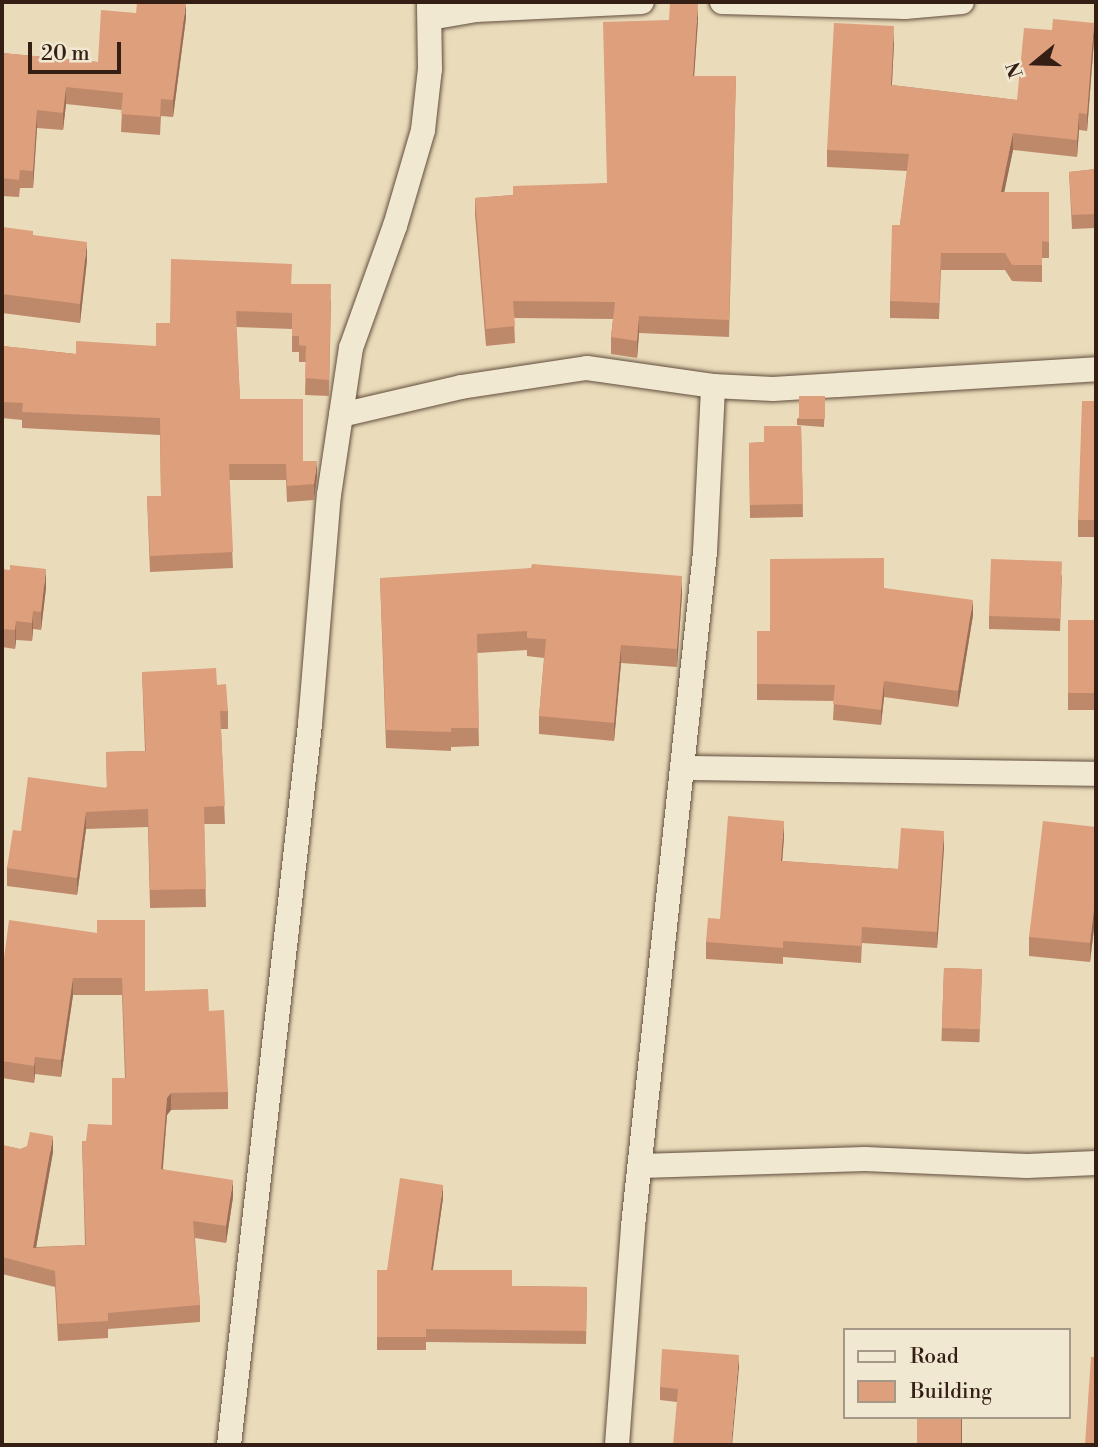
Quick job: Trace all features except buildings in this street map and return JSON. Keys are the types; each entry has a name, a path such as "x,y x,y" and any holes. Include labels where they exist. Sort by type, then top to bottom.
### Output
{"street":[{"path":"229,1445 341,415 351,348 395,226 423,130 430,69 429,10 642,2"},
{"path":"722,2 905,7 962,2"},
{"path":"341,415 461,387 587,368 713,386 773,388 1096,369"},
{"path":"617,1445 641,1166 685,768 705,552 713,386"},
{"path":"685,768 1096,774"},
{"path":"641,1166 865,1159 1027,1166 1096,1163"}]}
